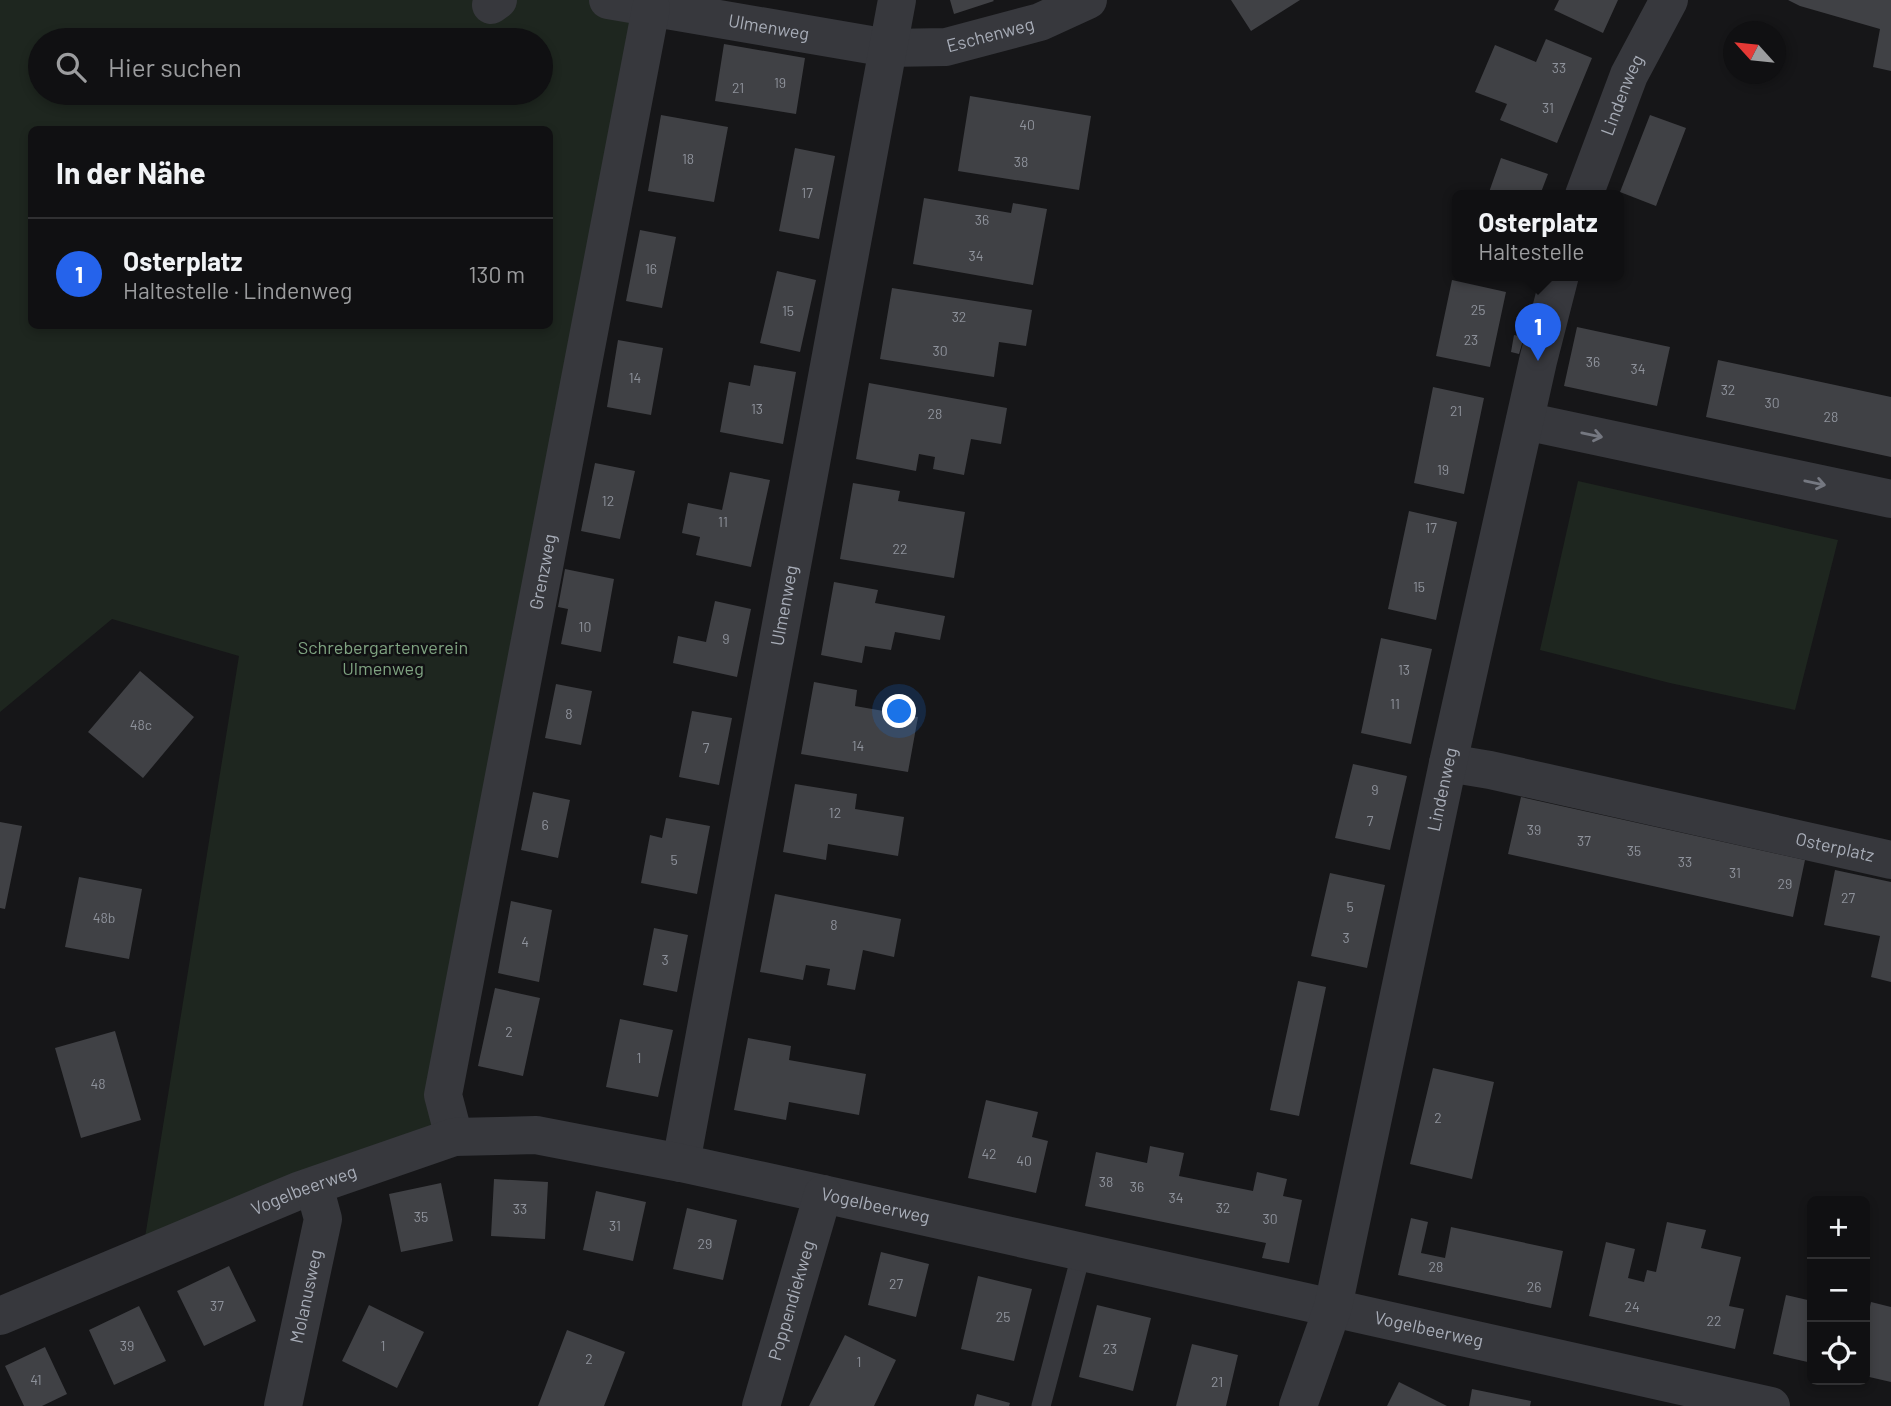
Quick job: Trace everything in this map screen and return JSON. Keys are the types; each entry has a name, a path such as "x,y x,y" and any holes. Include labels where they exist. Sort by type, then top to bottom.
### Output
{"street":[{"name":"Ulmenweg","path":"608,0 888,48"},
{"name":"Ulmenweg","path":"681,1163 897,0"},
{"name":"Eschenweg","path":"888,48 946,47 1040,22 1088,0"},
{"name":"Lindenweg","path":"1586,190 1629,75 1669,0"},
{"name":"Grenzweg","path":"454,1137 443,1095 651,8"},
{"name":"Lindenweg","path":"1298,1406 1334,1307 1448,763 1559,281"},
{"path":"1525,421 1891,499"},
{"name":"Osterplatz","path":"1448,763 1490,770 1891,860"},
{"name":"Vogelbeerweg","path":"0,1316 314,1186 454,1137 536,1135 823,1194 1771,1406"},
{"name":"Molanusweg","path":"283,1406 323,1219 314,1186"},
{"name":"Poppendiekweg","path":"761,1406 823,1194"}],"lane":[{"path":"1041,1406 1082,1251"}],"green space":[{"name":"Schrebergartenverein Ulmenweg","path":"0,0 608,0 651,8 454,1137 142,1256 239,656 112,619 0,712"},
{"path":"1578,481 1838,540 1795,710 1670,683 1540,650"}],"building":[{"path":"950,0 993,0 994,1 954,14"},
{"path":"1231,0 1300,0 1251,31"},
{"path":"1559,0 1618,0 1603,33 1554,10"},
{"path":"1788,0 1891,0 1891,71 1873,67 1880,29 1800,6"},
{"path":"1546,39 1592,58 1557,143 1500,120 1507,104 1475,92 1495,45 1536,62"},
{"path":"724,44 805,58 796,114 715,101"},
{"path":"970,96 1091,116 1079,190 958,171"},
{"path":"661,115 728,127 714,202 648,191"},
{"path":"1650,115 1686,128 1656,206 1621,190"},
{"path":"795,148 835,156 819,239 779,231"},
{"path":"1501,158 1548,174 1542,190 1490,190"},
{"path":"924,198 1011,213 1013,203 1047,209 1033,285 913,264"},
{"path":"640,230 676,237 662,308 626,301"},
{"path":"777,271 816,280 800,352 760,343"},
{"path":"1452,280 1506,292 1490,367 1436,356"},
{"path":"892,288 1032,310 1026,346 999,342 994,377 880,359"},
{"path":"1577,327 1670,347 1657,406 1564,386"},
{"path":"1514,335 1524,337 1519,354 1511,352"},
{"path":"618,340 663,348 651,415 607,407"},
{"path":"1718,360 1891,397 1891,457 1706,417"},
{"path":"754,365 796,372 783,444 720,432 729,382 750,386"},
{"path":"869,383 1007,408 1001,444 971,439 964,475 933,469 935,457 919,454 916,471 856,459"},
{"path":"1433,387 1484,398 1464,494 1414,483"},
{"path":"595,463 635,471 620,539 581,531"},
{"path":"730,472 770,480 751,567 696,555 700,537 682,533 688,503 722,510"},
{"path":"853,483 900,491 898,501 965,512 954,578 840,559"},
{"path":"1409,511 1457,522 1436,620 1388,609"},
{"path":"565,569 614,579 601,652 561,644 568,609 558,607"},
{"path":"834,582 878,590 875,603 945,616 940,640 895,632 891,650 865,646 862,663 821,655"},
{"path":"715,601 751,609 737,677 673,663 678,636 706,642"},
{"path":"1381,638 1432,649 1411,744 1361,733"},
{"path":"140,671 194,717 143,778 88,732"},
{"path":"814,682 857,690 855,706 918,717 908,772 801,754"},
{"path":"556,684 592,691 581,745 545,738"},
{"path":"692,711 732,718 719,785 679,777"},
{"path":"1353,764 1407,776 1390,850 1335,838"},
{"path":"795,784 857,794 855,809 904,817 898,856 828,844 826,860 783,852"},
{"path":"533,792 570,800 558,858 521,850"},
{"path":"1521,797 1805,860 1793,917 1508,854"},
{"path":"666,818 710,826 697,894 641,883 650,835 662,838"},
{"path":"0,822 22,826 5,909 0,908"},
{"path":"1835,870 1891,882 1891,982 1871,977 1880,936 1824,925"},
{"path":"1330,873 1385,885 1367,968 1311,956"},
{"path":"79,877 142,889 129,959 65,947"},
{"path":"775,894 901,919 894,957 863,950 855,990 827,985 830,969 806,965 803,980 760,972"},
{"path":"511,901 552,910 539,982 498,973"},
{"path":"654,928 688,935 677,992 643,985"},
{"path":"1298,981 1326,987 1299,1116 1270,1110"},
{"path":"495,988 540,998 523,1076 478,1066"},
{"path":"620,1019 673,1030 658,1097 606,1087"},
{"path":"115,1031 141,1120 81,1138 55,1048"},
{"path":"748,1038 791,1046 789,1060 866,1074 859,1115 789,1102 786,1120 734,1110"},
{"path":"1433,1068 1494,1082 1472,1179 1410,1164"},
{"path":"986,1100 1038,1112 1032,1137 1048,1141 1036,1193 968,1178"},
{"path":"1150,1146 1184,1153 1179,1176 1253,1191 1257,1172 1287,1179 1283,1196 1302,1200 1289,1263 1262,1258 1266,1243 1085,1206 1096,1152 1147,1163"},
{"path":"494,1179 548,1182 545,1239 491,1236"},
{"path":"441,1183 453,1241 401,1252 389,1194"},
{"path":"596,1191 646,1202 633,1261 583,1250"},
{"path":"687,1208 737,1220 723,1280 673,1269"},
{"path":"1411,1218 1428,1222 1421,1253 1445,1258 1451,1227 1563,1251 1551,1308 1398,1275"},
{"path":"1667,1222 1706,1230 1701,1248 1741,1257 1729,1306 1744,1309 1735,1349 1589,1316 1606,1242 1635,1249 1628,1278 1644,1282 1647,1270 1656,1272"},
{"path":"881,1252 929,1264 916,1317 868,1305"},
{"path":"229,1266 256,1321 204,1346 177,1291"},
{"path":"978,1276 1032,1289 1014,1361 961,1349"},
{"path":"1786,1295 1807,1300 1807,1362 1773,1354"},
{"path":"1871,1302 1891,1307 1891,1382 1870,1377"},
{"path":"369,1305 424,1332 397,1388 342,1361"},
{"path":"1097,1305 1151,1318 1133,1391 1079,1377"},
{"path":"139,1306 166,1361 114,1385 89,1330"},
{"path":"567,1330 625,1352 604,1406 538,1406"},
{"path":"845,1335 896,1360 874,1406 809,1406"},
{"path":"1192,1344 1238,1355 1226,1406 1176,1406"},
{"path":"45,1347 67,1394 42,1406 24,1406 5,1366"},
{"path":"1399,1382 1447,1406 1387,1406"},
{"path":"1472,1389 1531,1401 1530,1406 1469,1406"},
{"path":"977,1394 1010,1403 1009,1406 974,1406"}],"place":[{"name":"Osterplatz","path":"1538,361"}]}
